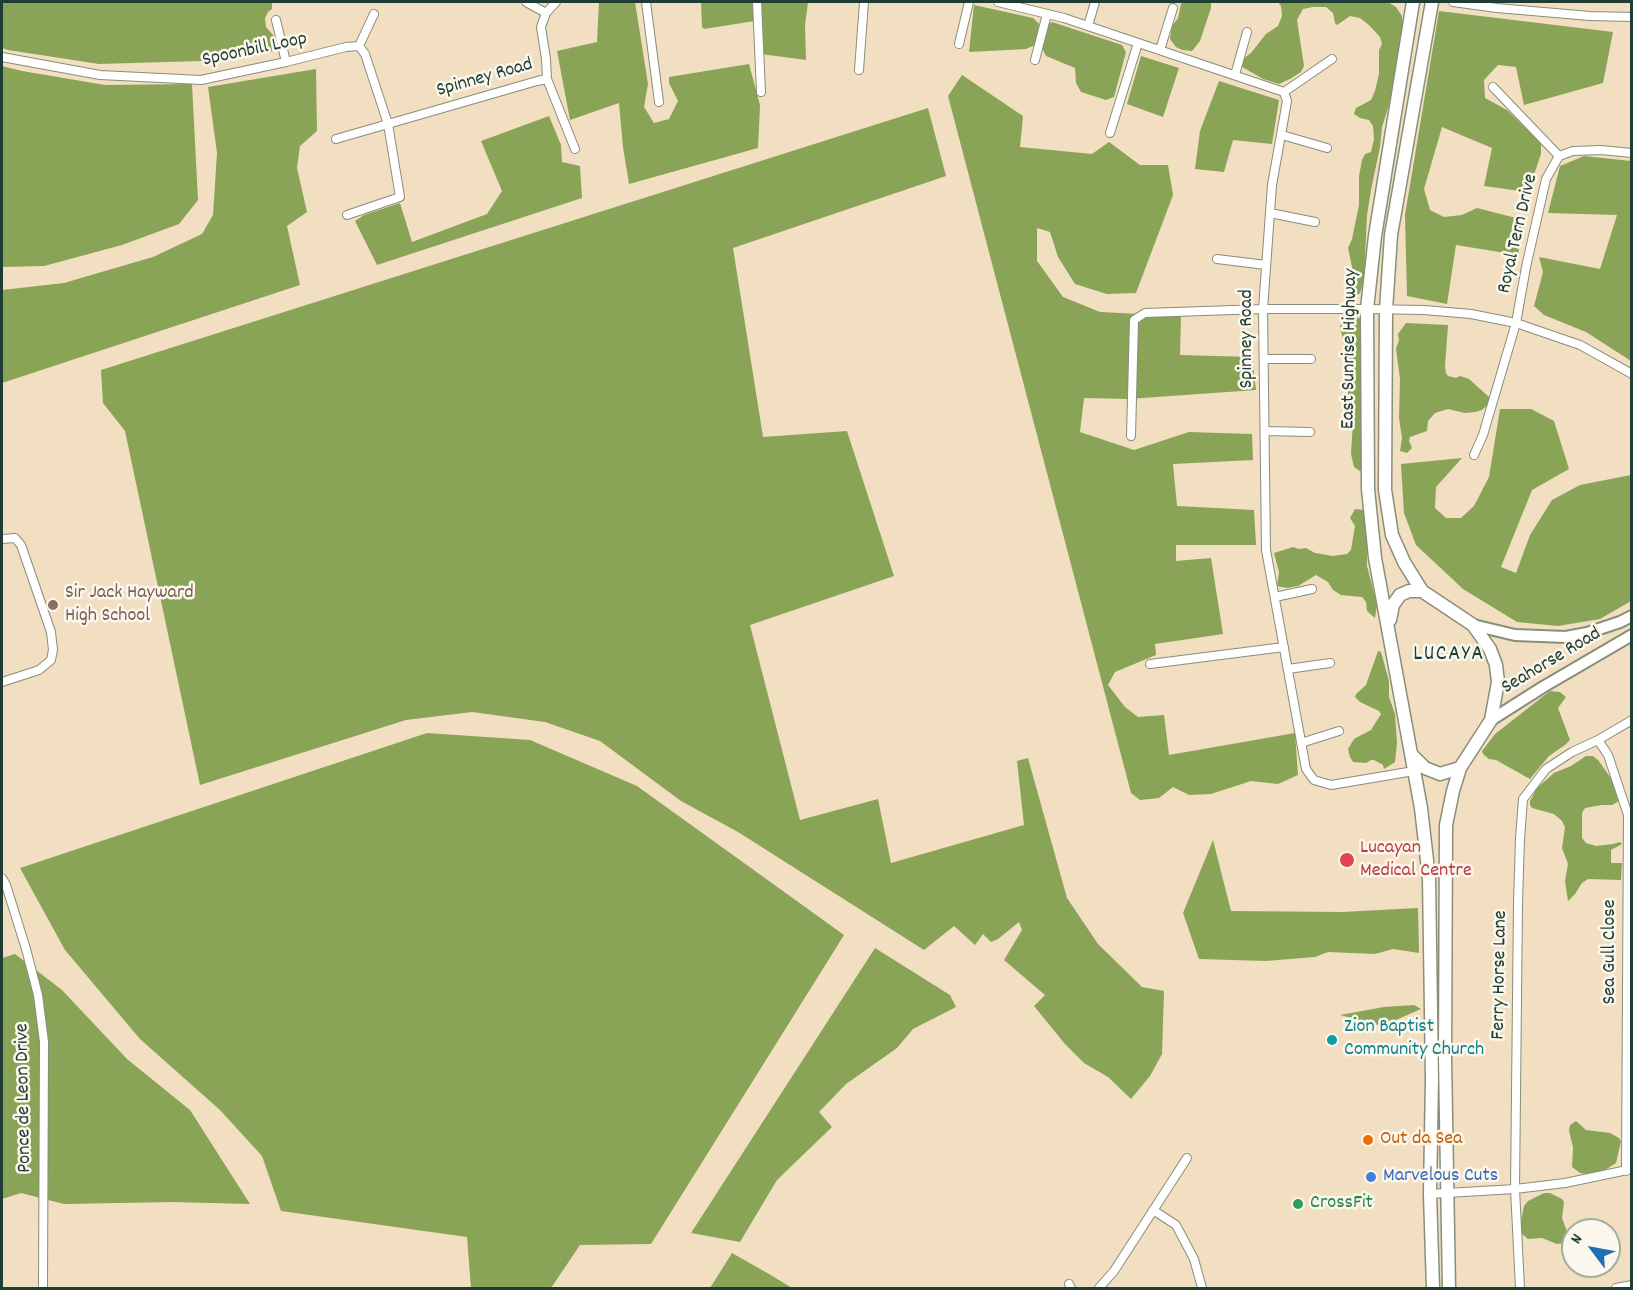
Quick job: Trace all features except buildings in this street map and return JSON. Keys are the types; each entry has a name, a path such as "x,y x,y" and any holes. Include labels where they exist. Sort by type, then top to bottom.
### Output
{"main road":[{"name":"East Sunrise Highway","path":"1411,754 1389,627 1374,558 1368,489 1367,309 1375,236 1413,2"},
{"name":"East Sunrise Highway","path":"1422,591 1404,562 1392,535 1385,490 1386,310 1391,235 1432,2"},
{"path":"1389,627 1393,604 1400,595 1409,591 1422,591 1473,625 1490,649 1496,665 1498,682 1491,720 1460,768 1446,825 1445,1059 1449,1288"},
{"name":"Seahorse Road","path":"1473,625 1515,635 1566,637 1587,633 1632,616"},
{"name":"Seahorse Road","path":"1491,720 1632,635"},
{"path":"1411,754 1425,768 1440,774 1460,768"},
{"path":"1411,754 1421,808 1429,878 1432,1078 1430,1194 1433,1288"}],"street":[{"path":"526,2 546,13 556,2"},
{"path":"646,2 659,102"},
{"path":"757,2 760,92"},
{"path":"859,70 864,2"},
{"path":"959,44 969,2"},
{"path":"998,2 1016,4 1088,26 1284,92 1332,59"},
{"path":"1088,26 1095,2"},
{"path":"1453,2 1590,16 1632,17"},
{"path":"1160,50 1173,8"},
{"name":"Spinney Road","path":"336,139 547,79 541,27 546,13"},
{"path":"347,215 400,197 388,124 365,54 359,46 374,14"},
{"path":"1035,60 1047,14"},
{"path":"276,20 286,62"},
{"path":"1235,75 1247,32"},
{"path":"1110,133 1138,43"},
{"name":"Spoonbill Loop","path":"2,57 100,75 201,80 359,46"},
{"path":"547,79 575,149"},
{"path":"1493,87 1558,156"},
{"name":"Spinney Road","path":"1284,92 1287,101 1272,185 1263,309 1266,550 1301,743 1306,769 1314,780 1331,785 1414,771"},
{"path":"1282,135 1327,148"},
{"name":"Royal Tern Drive","path":"1474,454 1483,435 1516,323 1546,179 1558,156 1574,151 1601,150 1632,153"},
{"path":"1270,213 1315,222"},
{"path":"1217,259 1266,265"},
{"path":"1131,436 1134,320 1145,313 1263,309 1367,309 1460,313 1516,323 1580,345 1632,374"},
{"path":"1264,359 1311,358"},
{"path":"1265,431 1310,432"},
{"path":"2,539 15,538 21,545 51,632 53,650 51,660 39,670 2,682"},
{"path":"1275,597 1312,589"},
{"path":"1150,664 1284,646"},
{"path":"1288,669 1330,663"},
{"name":"Ferry Horse Lane","path":"1521,1288 1515,1189 1520,839 1523,799 1546,769 1572,752 1632,720"},
{"path":"1301,743 1339,731"},
{"name":"Sea Gull Close","path":"1598,740 1608,755 1628,815 1629,1170"},
{"name":"Ponce de Leon Drive","path":"2,878 38,995 44,1042 43,1288"},
{"path":"1099,1288 1114,1271 1187,1158"},
{"path":"1430,1194 1515,1189 1565,1183 1629,1170"},
{"path":"1153,1210 1176,1225 1194,1259 1202,1288"},
{"path":"1616,1288 1632,1285"}],"green space":[{"path":"2,2 272,2 272,9 265,18 266,27 273,35 274,51 201,61 99,64 8,50 2,48"},
{"path":"599,2 635,2 648,84 644,107 654,123 669,119 678,101 669,83 669,77 749,64 760,105 758,148 629,184 619,103 570,120 557,51 597,42"},
{"path":"701,2 808,2 805,25 806,60 761,54 761,20 704,29"},
{"path":"1183,2 1211,2 1200,41 1192,51 1176,47 1170,39 1172,26 1178,18"},
{"path":"1278,2 1388,2 1396,7 1402,16 1399,59 1382,127 1367,215 1364,279 1360,293 1355,297 1352,295 1354,276 1348,248 1359,205 1359,176 1362,160 1365,154 1371,152 1374,139 1373,126 1369,120 1354,114 1356,108 1371,100 1375,91 1379,74 1379,50 1382,44 1380,37 1360,18 1350,16 1337,25 1333,13 1326,7 1303,9 1297,20 1304,66 1301,72 1279,84 1263,79 1239,65 1240,61 1251,53 1266,34 1278,26 1282,16"},
{"path":"974,5 1033,18 1039,24 1035,45 1026,49 969,52"},
{"path":"1439,11 1613,32 1603,83 1524,105 1516,67 1498,65 1484,80 1485,98 1507,110 1541,143 1541,154 1528,192 1484,186 1492,148 1442,127 1424,189 1430,210 1444,217 1462,215 1477,208 1516,218 1522,224 1518,255 1456,245 1447,304 1407,296 1405,215"},
{"path":"1052,22 1122,45 1126,52 1114,97 1106,100 1081,92 1076,83 1075,68 1046,56 1042,48 1048,24"},
{"path":"1141,56 1179,68 1163,117 1127,104"},
{"path":"2,66 105,85 192,84 198,200 179,224 122,245 44,266 2,267"},
{"path":"316,69 317,131 300,146 297,168 307,212 287,226 300,285 2,383 2,290 64,283 153,257 202,234 213,215 217,153 208,87"},
{"path":"962,75 1023,116 1020,147 1092,154 1109,142 1140,165 1168,165 1173,195 1136,293 1107,294 1075,284 1058,257 1050,232 1037,228 1037,261 1063,297 1100,312 1181,316 1180,355 1252,357 1256,390 1128,399 1084,398 1080,432 1134,450 1189,432 1252,434 1253,460 1173,464 1177,506 1254,510 1256,545 1176,545 1176,561 1211,558 1223,634 1155,644 1156,655 1115,672 1108,685 1125,707 1138,717 1164,715 1169,755 1295,733 1298,775 1278,784 1251,781 1211,794 1189,795 1173,787 1159,798 1140,800 1131,793 948,96"},
{"path":"1219,81 1279,100 1272,144 1233,140 1224,172 1195,169 1200,131"},
{"path":"928,108 946,176 733,248 763,437 847,431 894,576 750,625 800,820 878,799 891,863 1024,825 1017,761 1028,758 1067,898 1098,944 1142,987 1164,991 1162,1054 1150,1076 1131,1099 1108,1077 1084,1063 1065,1044 1034,1006 1045,995 1004,960 1022,930 1019,922 991,942 983,934 975,945 954,926 924,950 738,832 681,801 600,741 545,722 472,712 406,720 200,785 125,431 103,403 101,370"},
{"path":"549,116 561,145 562,162 580,166 582,198 377,265 355,221 364,215 400,203 412,242 487,214 502,191 481,141"},
{"path":"1584,156 1631,161 1631,361 1586,332 1544,315 1534,306 1543,272 1539,257 1600,269 1617,215 1548,213 1560,166"},
{"path":"1347,316 1354,316 1363,320 1364,323 1361,435 1364,463 1360,471 1354,467 1351,454 1353,421 1348,406 1348,383 1344,367 1347,359 1340,326 1342,320"},
{"path":"1406,323 1448,325 1446,373 1448,376 1469,379 1489,397 1490,403 1482,410 1475,412 1465,413 1448,409 1435,413 1428,421 1427,431 1410,437 1412,448 1407,453 1400,451 1402,438 1399,418 1400,379 1396,349 1398,334"},
{"path":"1500,409 1531,409 1554,421 1569,469 1532,490 1501,567 1516,573 1530,535 1552,500 1580,485 1631,475 1631,601 1600,619 1558,626 1517,622 1463,589 1416,545 1404,513 1401,464 1462,458 1436,487 1435,508 1446,518 1461,518 1474,506 1489,477"},
{"path":"1355,509 1365,510 1367,516 1367,566 1377,605 1375,618 1367,611 1366,602 1362,597 1341,595 1333,590 1328,582 1316,575 1298,586 1287,588 1277,586 1279,572 1274,553 1293,547 1306,548 1315,553 1333,556 1347,554 1351,550 1355,526 1350,518"},
{"path":"1378,651 1381,652 1389,681 1389,697 1395,714 1397,743 1395,762 1384,769 1383,765 1374,760 1366,763 1353,762 1348,749 1354,739 1371,730 1381,714 1355,697 1366,685"},
{"path":"1550,691 1560,692 1566,697 1558,708 1570,740 1549,756 1530,779 1483,754 1482,751 1495,734"},
{"path":"427,733 530,740 637,786 844,935 651,1244 580,1245 551,1288 471,1288 467,1237 281,1211 262,1156 220,1110 140,1039 65,950 20,868"},
{"path":"1586,756 1593,756 1598,760 1610,777 1619,801 1612,805 1585,808 1582,813 1582,838 1586,843 1596,846 1620,842 1622,844 1611,850 1611,863 1622,863 1621,880 1588,879 1568,901 1565,881 1568,864 1562,848 1565,827 1554,814 1532,808 1530,801 1537,788 1554,773"},
{"path":"1213,840 1231,911 1342,912 1418,908 1419,953 1393,949 1375,954 1328,952 1315,957 1266,961 1199,959 1183,913"},
{"path":"875,948 950,995 956,1007 913,1029 897,1048 846,1084 819,1112 832,1127 777,1180 740,1242 691,1233"},
{"path":"15,954 62,990 127,1059 190,1110 250,1204 172,1202 64,1204 21,1193 2,1199 2,958"},
{"path":"1414,1005 1421,1009 1382,1026 1340,1015 1384,1007"},
{"path":"1576,1121 1586,1130 1610,1133 1619,1138 1621,1141 1616,1163 1605,1170 1587,1174 1580,1173 1572,1167 1573,1147 1569,1131 1570,1125"},
{"path":"1544,1193 1550,1193 1562,1199 1564,1202 1561,1218 1561,1243 1542,1238 1528,1239 1521,1233 1524,1206 1528,1201"},
{"path":"732,1253 769,1274 792,1288 710,1288"}],"place":[{"name":"Sir Jack Hayward High School","path":"53,605"},
{"name":"Lucayan Medical Centre","path":"1347,860"},
{"name":"Zion Baptist Community Church","path":"1332,1040"},
{"name":"Out da Sea","path":"1368,1140"},
{"name":"Marvelous Cuts","path":"1371,1177"},
{"name":"CrossFit","path":"1298,1204"}],"district":[{"name":"LUCAYA","path":"1449,656"}]}
